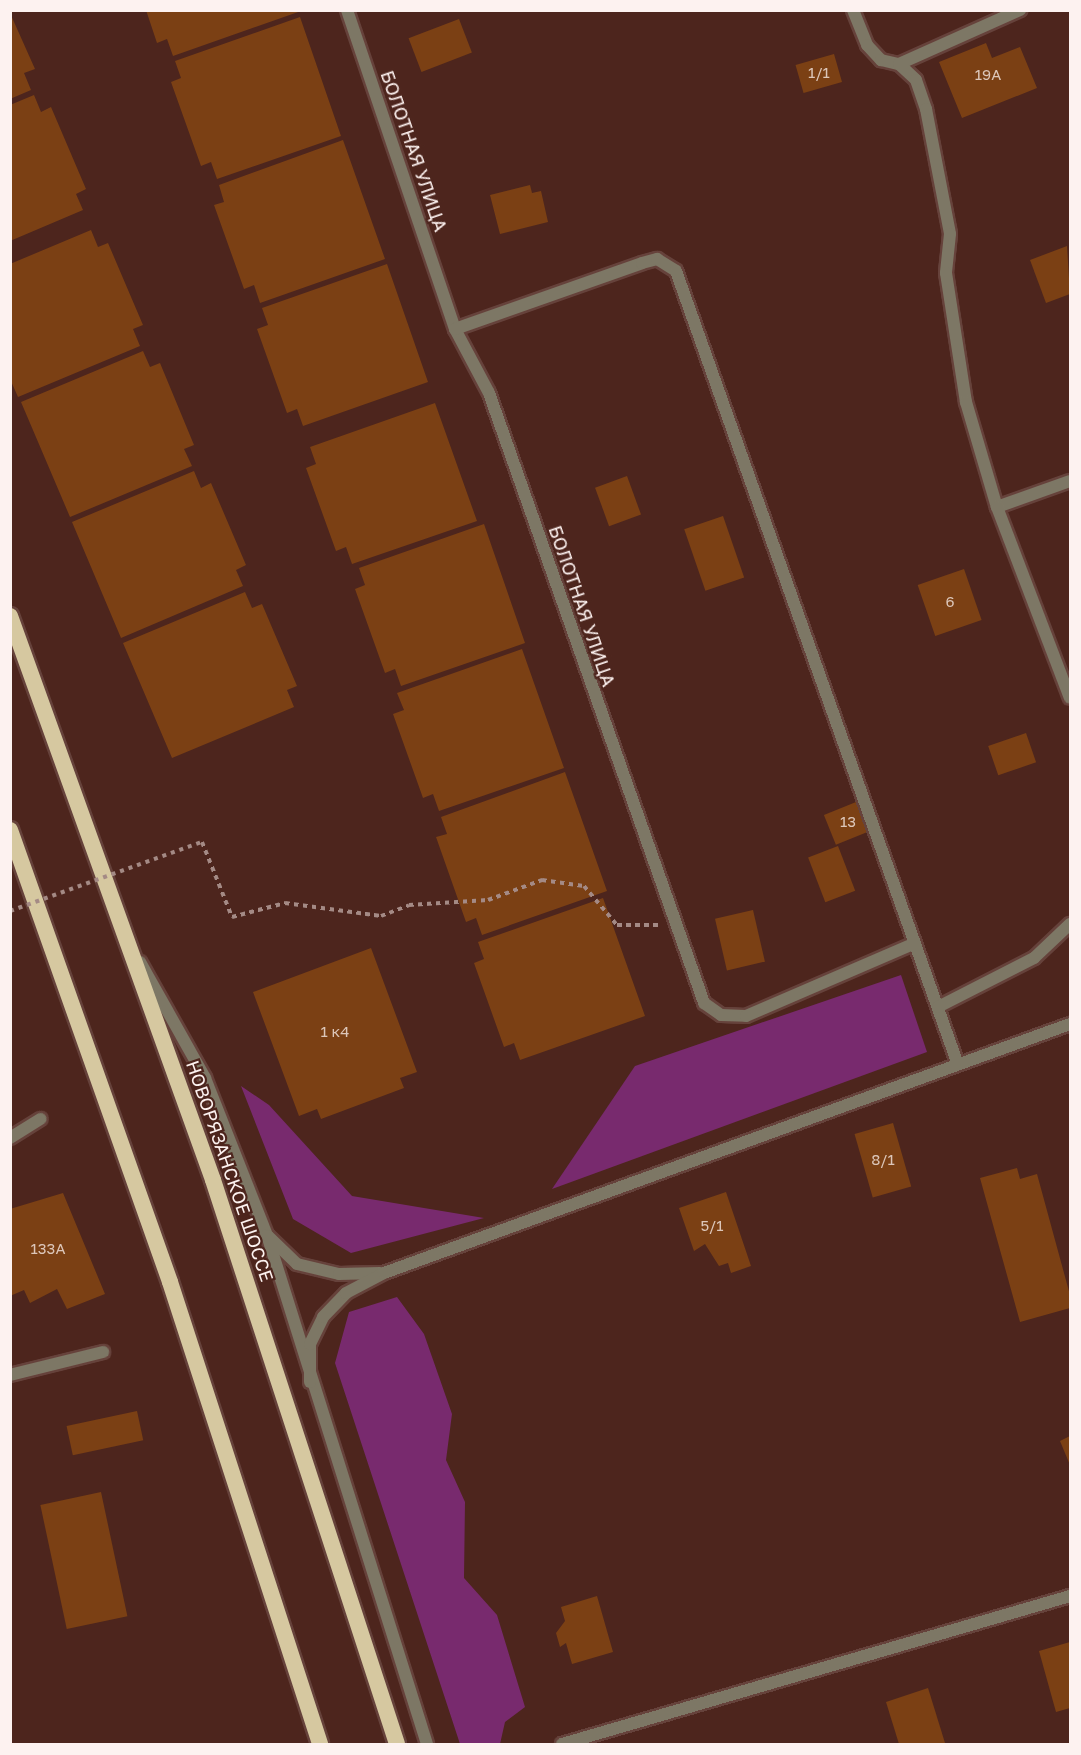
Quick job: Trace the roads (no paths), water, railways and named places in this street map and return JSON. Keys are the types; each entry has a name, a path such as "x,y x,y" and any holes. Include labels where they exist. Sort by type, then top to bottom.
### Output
{"highway":[{"name":"НОВОРЯЗАНСКОЕ ШОССЕ","path":"10,616 131,946 397,1744"},
{"path":"10,830 170,1281 320,1744"}],"street":[{"name":"БОЛОТНАЯ УЛИЦА","path":"347,10 455,329 489,393 674,929 704,1003 721,1015 746,1016 911,945"},
{"path":"853,10 867,45 881,60 899,64 916,80 926,109 950,234 946,273 966,402 997,507 1071,698"},
{"path":"899,64 1020,10"},
{"path":"455,329 642,263 657,260 676,271 911,945 938,1007 957,1062"},
{"path":"997,507 1071,482"},
{"path":"938,1007 1034,958 1071,924"},
{"path":"131,946 206,1078 267,1235 310,1382 427,1744"},
{"path":"310,1382 310,1344 323,1317 346,1293 384,1272 957,1062 1071,1024"},
{"path":"10,1138 41,1119"},
{"path":"267,1235 297,1263 339,1274 384,1272"},
{"path":"10,1375 103,1352"},
{"path":"562,1744 1071,1596"}]}
